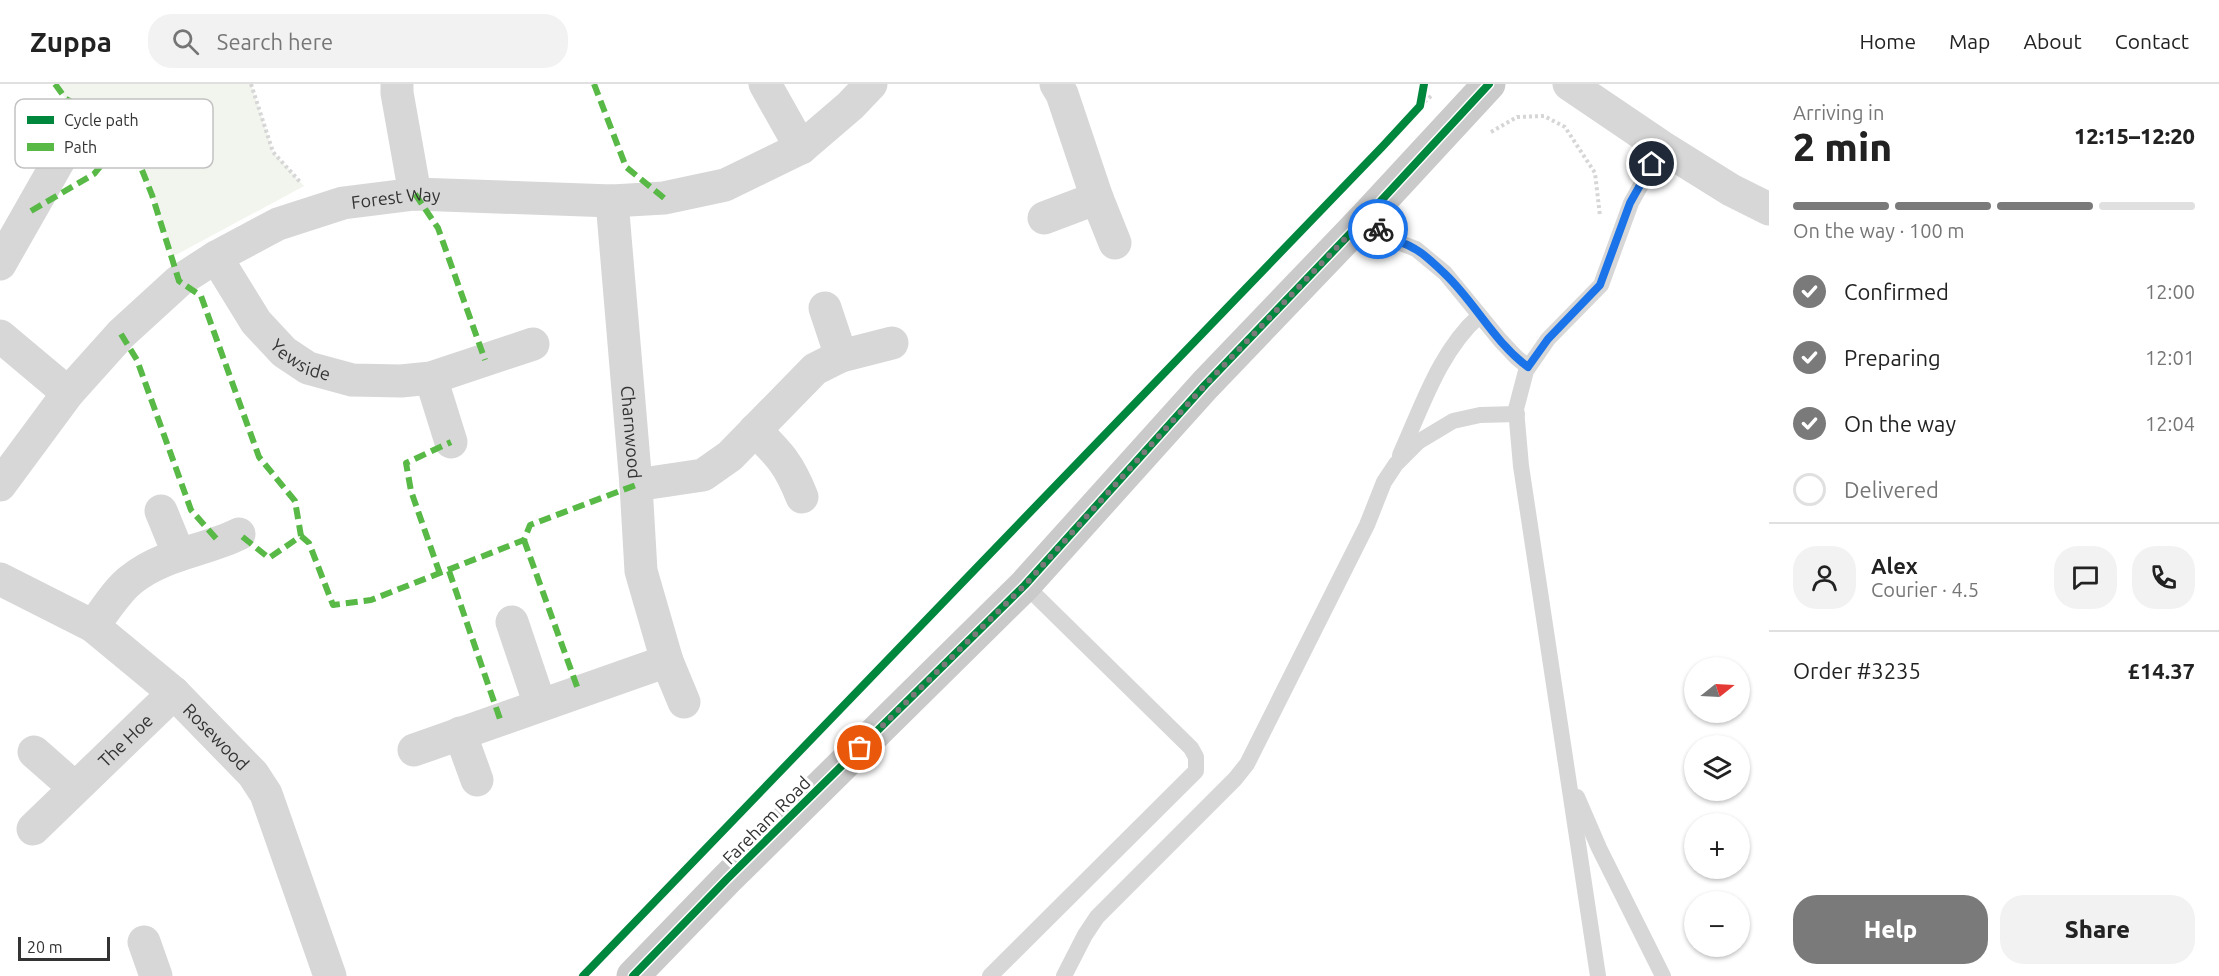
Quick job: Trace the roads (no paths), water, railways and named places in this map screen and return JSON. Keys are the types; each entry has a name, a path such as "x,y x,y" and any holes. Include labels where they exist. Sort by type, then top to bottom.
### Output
{"main road":[{"name":"Fareham Road","path":"633,976 727,879 1025,585 1205,385 1489,84"}],"street":[{"path":"398,84 397,93 414,194"},
{"path":"765,84 801,148"},
{"name":"Forest Way","path":"0,485 68,393 121,334 179,281 216,257 278,224 343,203 414,194 612,201 664,198 725,185 801,148 850,106 871,84"},
{"path":"1569,84 1662,147 1731,190 1769,210"},
{"path":"1069,87 1097,198 1115,243"},
{"path":"0,264 55,168"},
{"path":"1044,218 1097,198"},
{"name":"Charnwood","path":"612,201 641,572 667,661 684,702"},
{"name":"Yewside","path":"216,257 256,322 284,352 308,368 352,380 401,381 431,378 533,344"},
{"path":"825,308 841,356"},
{"path":"0,336 68,393"},
{"path":"636,485 703,475 730,456 815,369 841,356 892,343"},
{"path":"431,378 451,442"},
{"path":"755,430 783,458 793,474 802,497"},
{"path":"161,511 179,555"},
{"path":"93,626 130,580 162,560 220,543 239,534"},
{"name":"Rosewood","path":"0,579 93,626 174,693 253,774 266,794 327,975"},
{"path":"512,622 540,705"},
{"path":"414,750 667,661"},
{"name":"The Hoe","path":"33,829 174,693"},
{"path":"460,734 477,780"},
{"path":"34,752 75,788"},
{"path":"144,942 156,976"}],"lane":[{"path":"1598,976 1521,466 1517,414 1519,393 1528,367 1559,327 1598,290 1634,196 1662,147"},
{"path":"1365,218 1390,239 1416,249 1444,273 1509,350 1528,367"},
{"path":"1064,976 1097,917 1235,779 1246,764 1367,525 1384,482 1396,464 1440,368 1463,332 1479,316"},
{"path":"1396,464 1418,442 1453,421 1480,415 1517,414"},
{"path":"990,976 1196,771 1196,757 1191,748 1025,585"},
{"path":"1566,768 1587,822 1663,976"}]}
